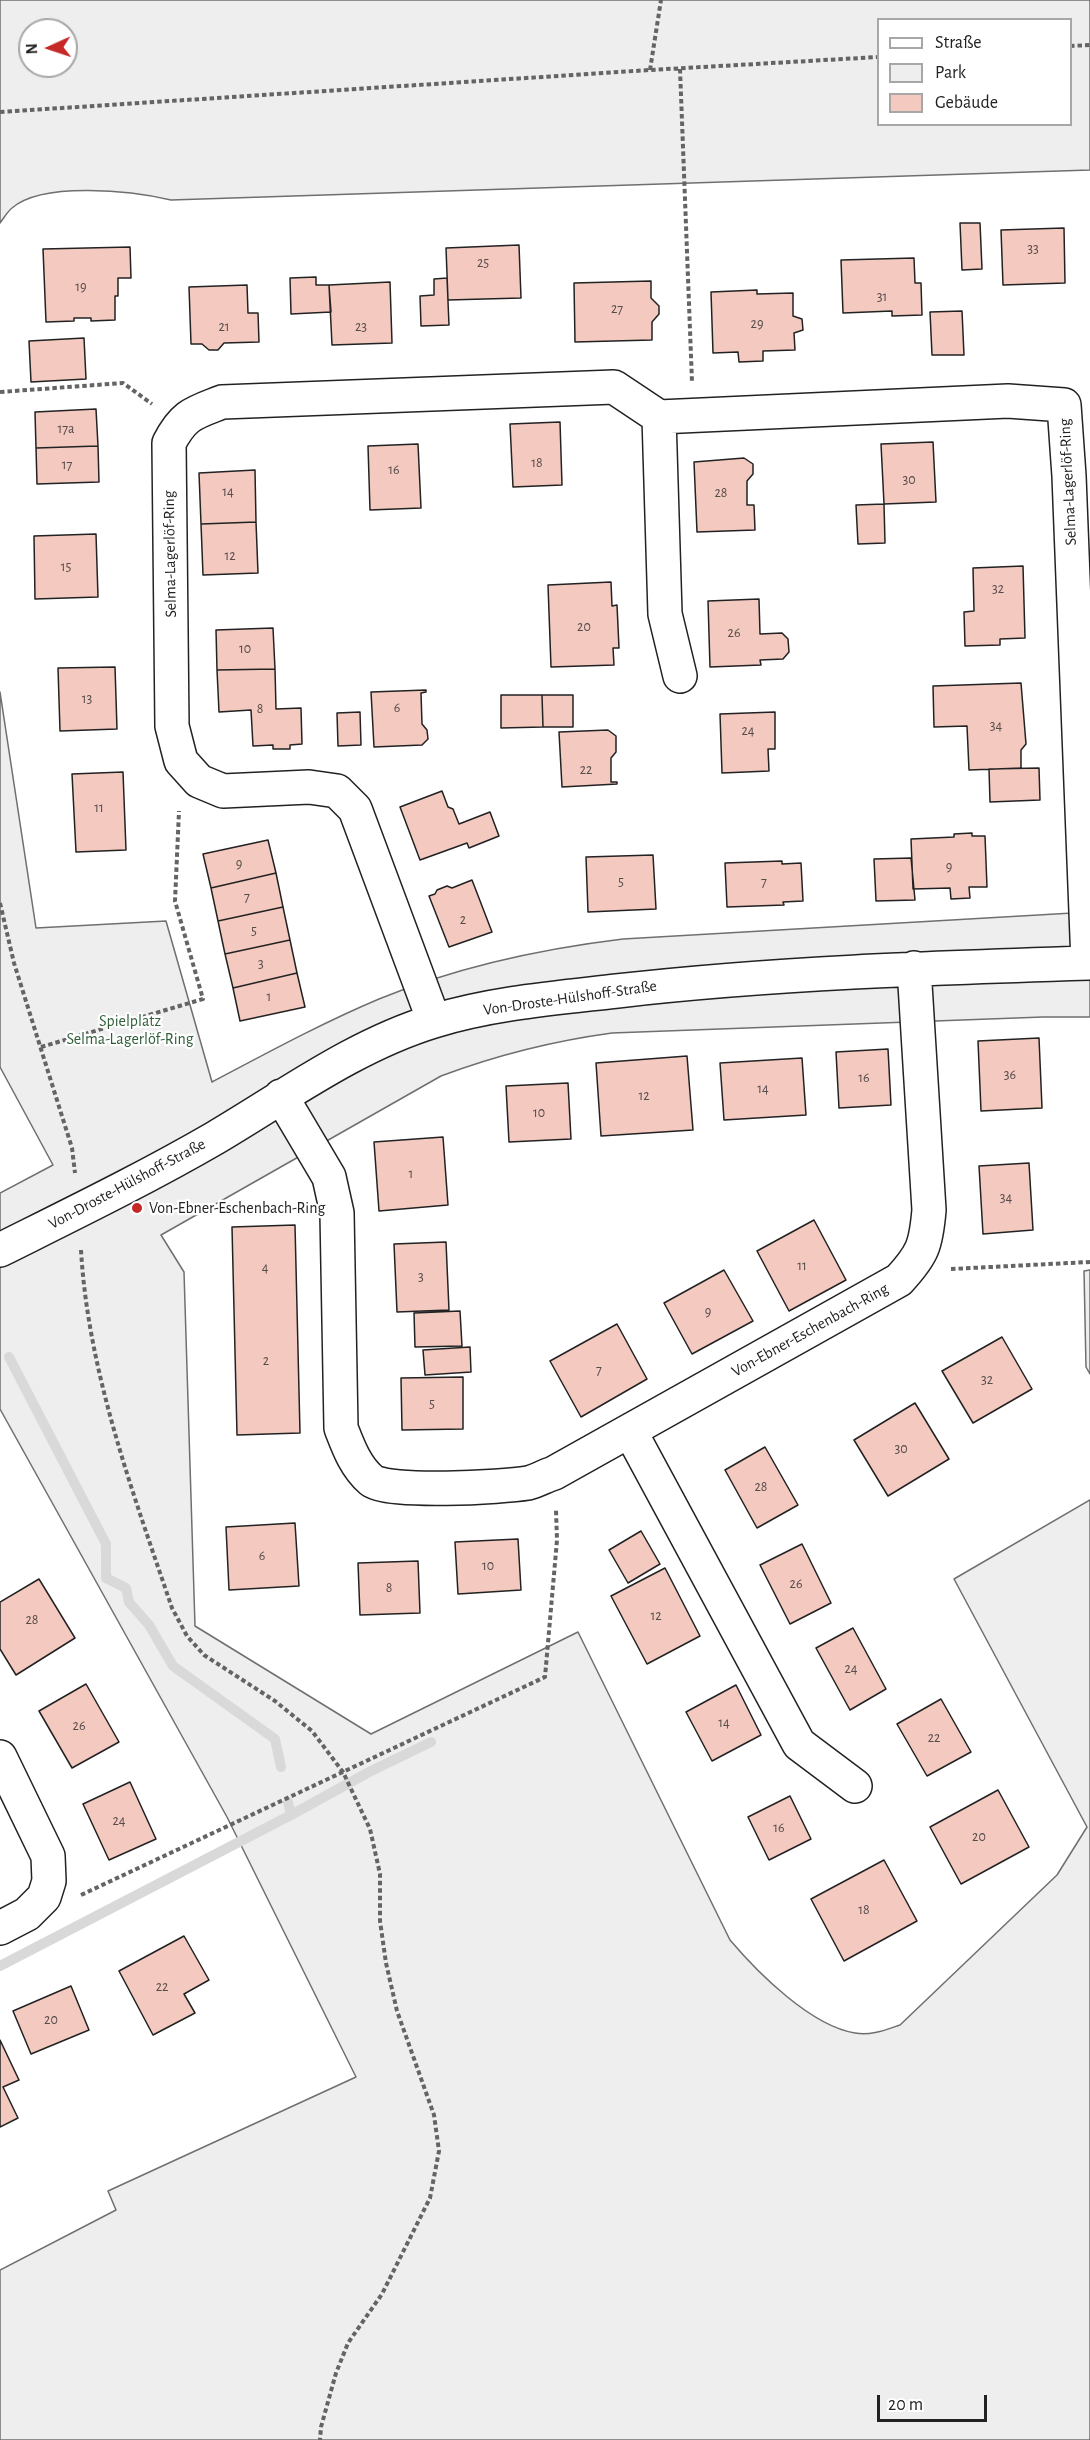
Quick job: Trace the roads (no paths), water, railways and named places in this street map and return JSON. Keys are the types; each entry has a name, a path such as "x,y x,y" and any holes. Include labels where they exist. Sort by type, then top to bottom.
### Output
{"street":[{"name":"Selma-Lagerlöf-Ring","path":"434,1021 355,808 337,790 309,787 223,791 199,781 181,761 172,726 169,443 179,423 199,411 222,402 614,387 659,417 1008,401 1064,405 1089,963"},
{"path":"659,417 665,614 680,676"},
{"name":"Von-Droste-Hülshoff-Straße","path":"0,1250 215,1138 281,1096 372,1047 434,1021 506,1004 680,984 914,968 1089,963"},
{"name":"Von-Ebner-Eschenbach-Ring","path":"281,1096 329,1177 337,1213 341,1428 354,1459 372,1481 403,1488 487,1487 529,1482 554,1473 899,1280 915,1263 926,1242 929,1210 914,968"},
{"path":"630,1431 799,1744 855,1786"},
{"path":"0,1757 48,1856 49,1881 44,1897 27,1914 0,1928"}],"waterway":[{"path":"9,1357 106,1544 106,1578 126,1588 129,1602 149,1625 173,1666 275,1739 281,1767"},
{"path":"0,1966 371,1771 431,1742"},
{"path":"288,1802 291,1815"}],"place":[{"name":"Von-Ebner-Eschenbach-Ring","path":"137,1208"}],"park label":[{"name":"Spielplatz Selma-Lagerlöf-Ring","path":"130,1030"}]}
